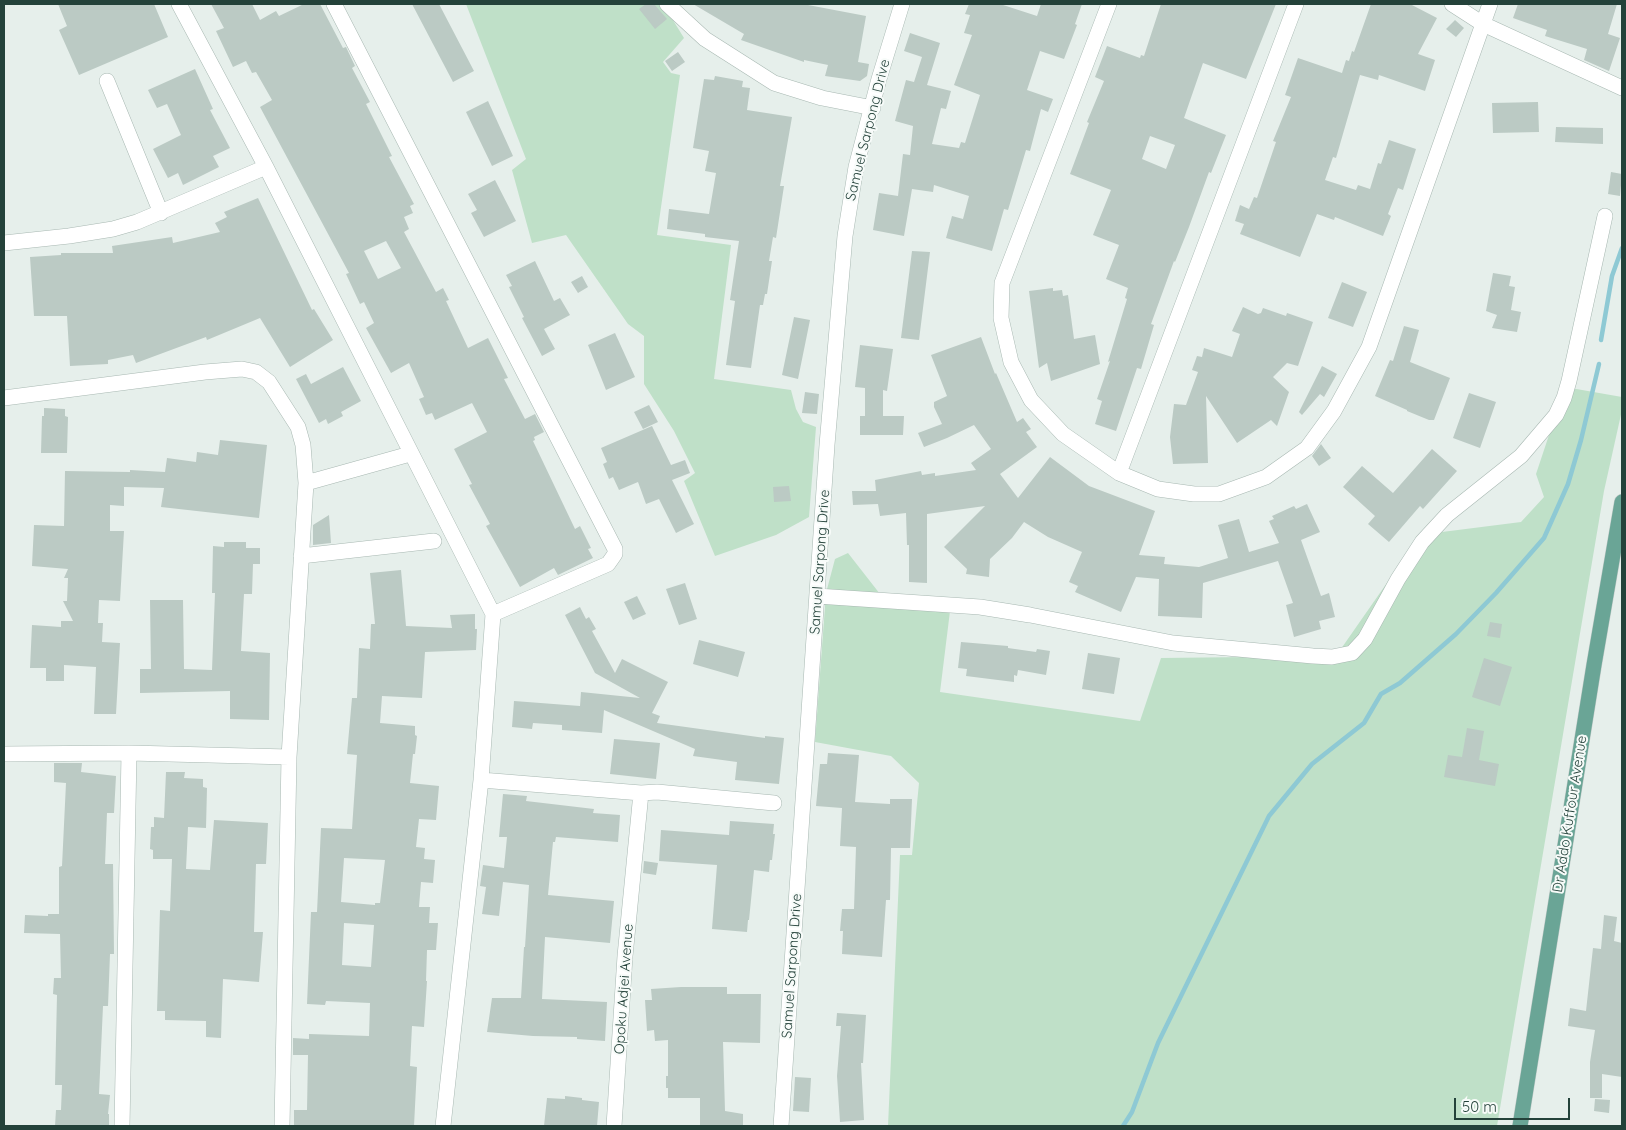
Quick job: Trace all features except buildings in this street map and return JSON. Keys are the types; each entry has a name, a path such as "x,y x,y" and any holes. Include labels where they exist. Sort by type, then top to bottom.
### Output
{"main road":[{"name":"Dr Addo Kuffour Avenue","path":"1520,1126 1592,674 1622,502"}],"street":[{"path":"179,4 266,167 410,454 493,614 481,780 443,1126"},
{"path":"334,4 614,546 615,554 608,564 493,614"},
{"path":"667,4 705,39 774,83 822,98 873,108"},
{"name":"Samuel Sarpong Drive","path":"781,1126 817,596 844,236 856,167 873,108 879,79 902,4"},
{"path":"1109,4 1002,283 1001,318 1010,362 1031,400 1063,434 1119,473 1158,489 1194,494 1219,494 1266,477 1307,448 1334,411 1369,347 1490,4"},
{"path":"1119,473 1296,4"},
{"path":"1452,4 1483,24 1622,88"},
{"path":"107,81 160,213"},
{"path":"4,243 113,229 160,213 266,167"},
{"path":"817,596 980,607 1173,642 1313,656 1332,657 1352,653 1365,639 1398,579 1422,542 1446,515 1521,456 1556,414 1564,398 1569,381 1605,216"},
{"path":"4,398 242,369 256,372 269,382 298,427 303,445 306,482 289,756 282,1126"},
{"path":"306,482 410,454"},
{"path":"301,556 434,542"},
{"path":"4,754 129,753 289,756"},
{"path":"122,1126 129,753"},
{"path":"481,780 641,793 657,792 774,803"},
{"name":"Opoku Adjei Avenue","path":"614,1126 626,956 641,793"}],"green space":[{"path":"466,4 663,4 684,38 663,62 671,73 680,75 657,235 731,245 714,379 791,390 796,409 803,422 816,427 809,517 776,535 715,556 684,481 695,473 674,431 644,384 644,336 628,324 566,235 532,243 512,170 526,159"},
{"path":"1565,387 1622,397 1622,410 1604,491 1497,1126 888,1126 900,855 912,855 919,783 891,756 815,742 826,593 835,559 848,553 880,594 951,603 940,692 1140,721 1161,658 1336,656 1398,567 1442,532 1521,522 1544,497 1536,474"}],"waterway":[{"path":"1601,340 1612,276 1622,248"},
{"path":"1123,1126 1132,1112 1158,1043 1269,816 1312,764 1364,723 1381,694 1400,683 1456,634 1496,593 1544,538 1568,484 1581,440 1599,364"}]}
